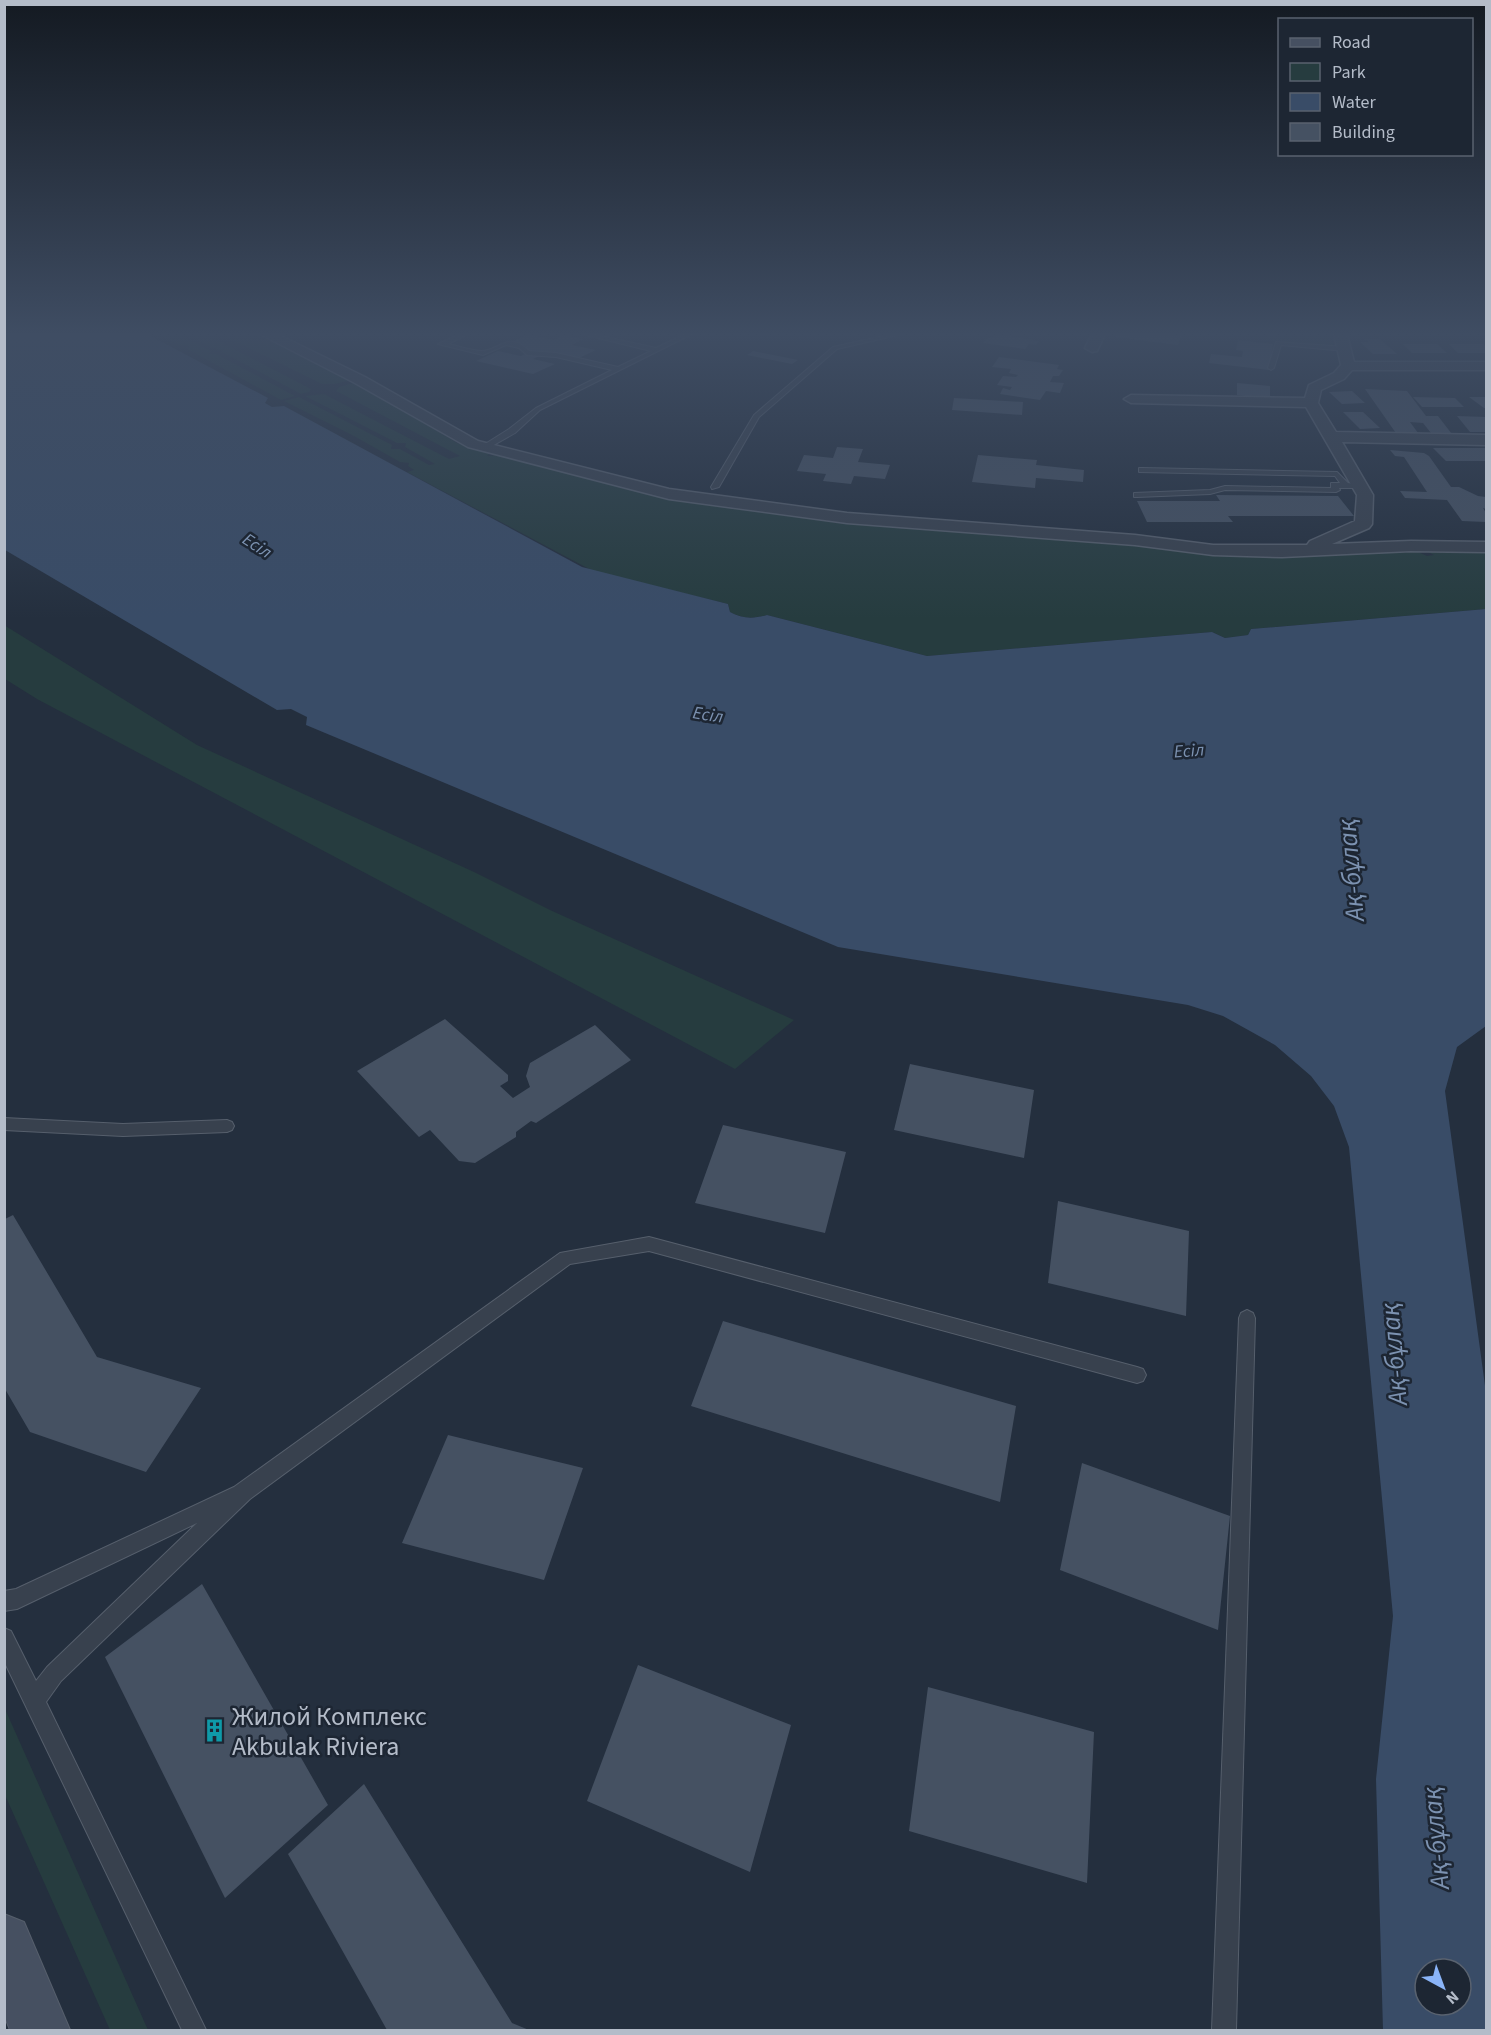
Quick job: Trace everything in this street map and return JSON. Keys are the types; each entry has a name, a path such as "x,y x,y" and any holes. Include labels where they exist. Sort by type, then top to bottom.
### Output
{"main road":[{"path":"4,1942 40,2031"}],"street":[{"path":"445,429 484,448 635,487 721,502 847,518 1135,540 1213,550 1282,552 1411,546 1486,547"},
{"path":"1326,429 1352,486 1365,495 1362,524"},
{"path":"1331,437 1486,440"},
{"path":"1282,552 1314,546 1362,524"},
{"path":"1362,524 1376,534 1411,546"}],"lane":[{"path":"484,448 513,429"},
{"path":"716,487 749,429"},
{"path":"1142,470 1337,474 1352,486"},
{"path":"1137,495 1210,492 1225,488 1336,490 1334,485 1352,486"},
{"path":"4,1124 123,1130 227,1126"},
{"path":"34,1701 54,1674 243,1492 566,1258 649,1244 1137,1375"},
{"path":"1224,2031 1246,1318"},
{"path":"4,1601 17,1599 243,1492"},
{"path":"4,1638 194,2031"}],"green space":[{"path":"340,429 361,429 392,445 391,449 400,449 429,465 435,464 405,447 406,443 397,443 370,429 391,429 449,459 460,456 408,429 434,429 457,443 491,453 487,456 497,455 649,493 817,517 833,522 861,521 1274,556 1418,552 1427,556 1434,555 1426,551 1486,553 1486,609 1251,629 1248,635 1225,638 1212,632 927,656 767,615 753,618 739,616 730,612 728,604 593,571 407,472 414,470 408,466 409,463 400,462"},
{"path":"4,625 197,745 474,872 550,910 794,1020 735,1069 37,699 5,679"},
{"path":"4,1709 148,2030 110,2030 5,1795"}],"water":[{"path":"5,429 327,429 582,567 728,604 730,612 739,616 753,618 767,615 927,656 1212,632 1225,638 1248,635 1251,629 1486,609 1486,1026 1457,1047 1445,1091 1486,1393 1486,2030 1383,2030 1376,1779 1393,1616 1349,1147 1334,1106 1311,1076 1275,1045 1223,1016 1188,1005 838,947 306,725 307,717 291,709 277,710 5,550"}],"building":[{"path":"1393,429 1415,429 1421,437 1398,436"},
{"path":"1428,429 1448,429 1455,438 1435,438"},
{"path":"1468,429 1486,429 1486,432 1470,432"},
{"path":"837,447 863,449 858,462 890,465 885,479 854,476 851,484 823,481 826,474 797,471 804,455 833,458"},
{"path":"1433,448 1485,448 1486,461 1446,461"},
{"path":"1390,450 1424,453 1429,456 1451,487 1459,487 1478,496 1486,497 1486,509 1483,508 1486,513 1486,522 1462,521 1447,500 1405,498 1400,491 1427,492 1404,457 1395,456"},
{"path":"978,455 1037,460 1036,465 1084,470 1083,482 1036,478 1035,488 972,482"},
{"path":"1216,495 1338,496 1354,516 1228,516 1233,522 1147,522 1137,501 1220,501"},
{"path":"445,1019 508,1075 508,1081 500,1086 513,1098 530,1087 526,1076 530,1063 595,1025 631,1060 536,1123 531,1121 516,1132 516,1137 475,1163 459,1161 430,1130 419,1137 357,1071"},
{"path":"910,1064 1034,1090 1024,1158 894,1130"},
{"path":"723,1125 846,1152 825,1233 695,1203"},
{"path":"1058,1201 1189,1231 1186,1316 1048,1283"},
{"path":"13,1215 97,1357 201,1388 146,1472 30,1432 5,1389 5,1219"},
{"path":"723,1321 1016,1406 1000,1502 691,1406"},
{"path":"448,1435 583,1468 544,1580 402,1543"},
{"path":"1082,1463 1230,1516 1218,1630 1060,1570"},
{"name":"Жилой Комплекс Akbulak Riviera","path":"202,1584 328,1805 225,1898 105,1657"},
{"path":"638,1665 791,1725 750,1872 587,1801"},
{"path":"928,1687 1094,1732 1087,1883 909,1831"},
{"name":"Жилой Комплекс Akbulak Riviera","path":"364,1784 512,2023 529,2030 387,2030 288,1854"}],"place":[{"name":"Жилой Комплекс Akbulak Riviera","path":"214,1731"}],"water label":[{"name":"Есіл","path":"257,546"},
{"name":"Есіл","path":"708,715"},
{"name":"Есіл","path":"1189,751"},
{"name":"Ақ-бұлақ","path":"1351,870"},
{"name":"Ақ-бұлақ","path":"1394,1354"},
{"name":"Ақ-бұлақ","path":"1436,1838"}]}
